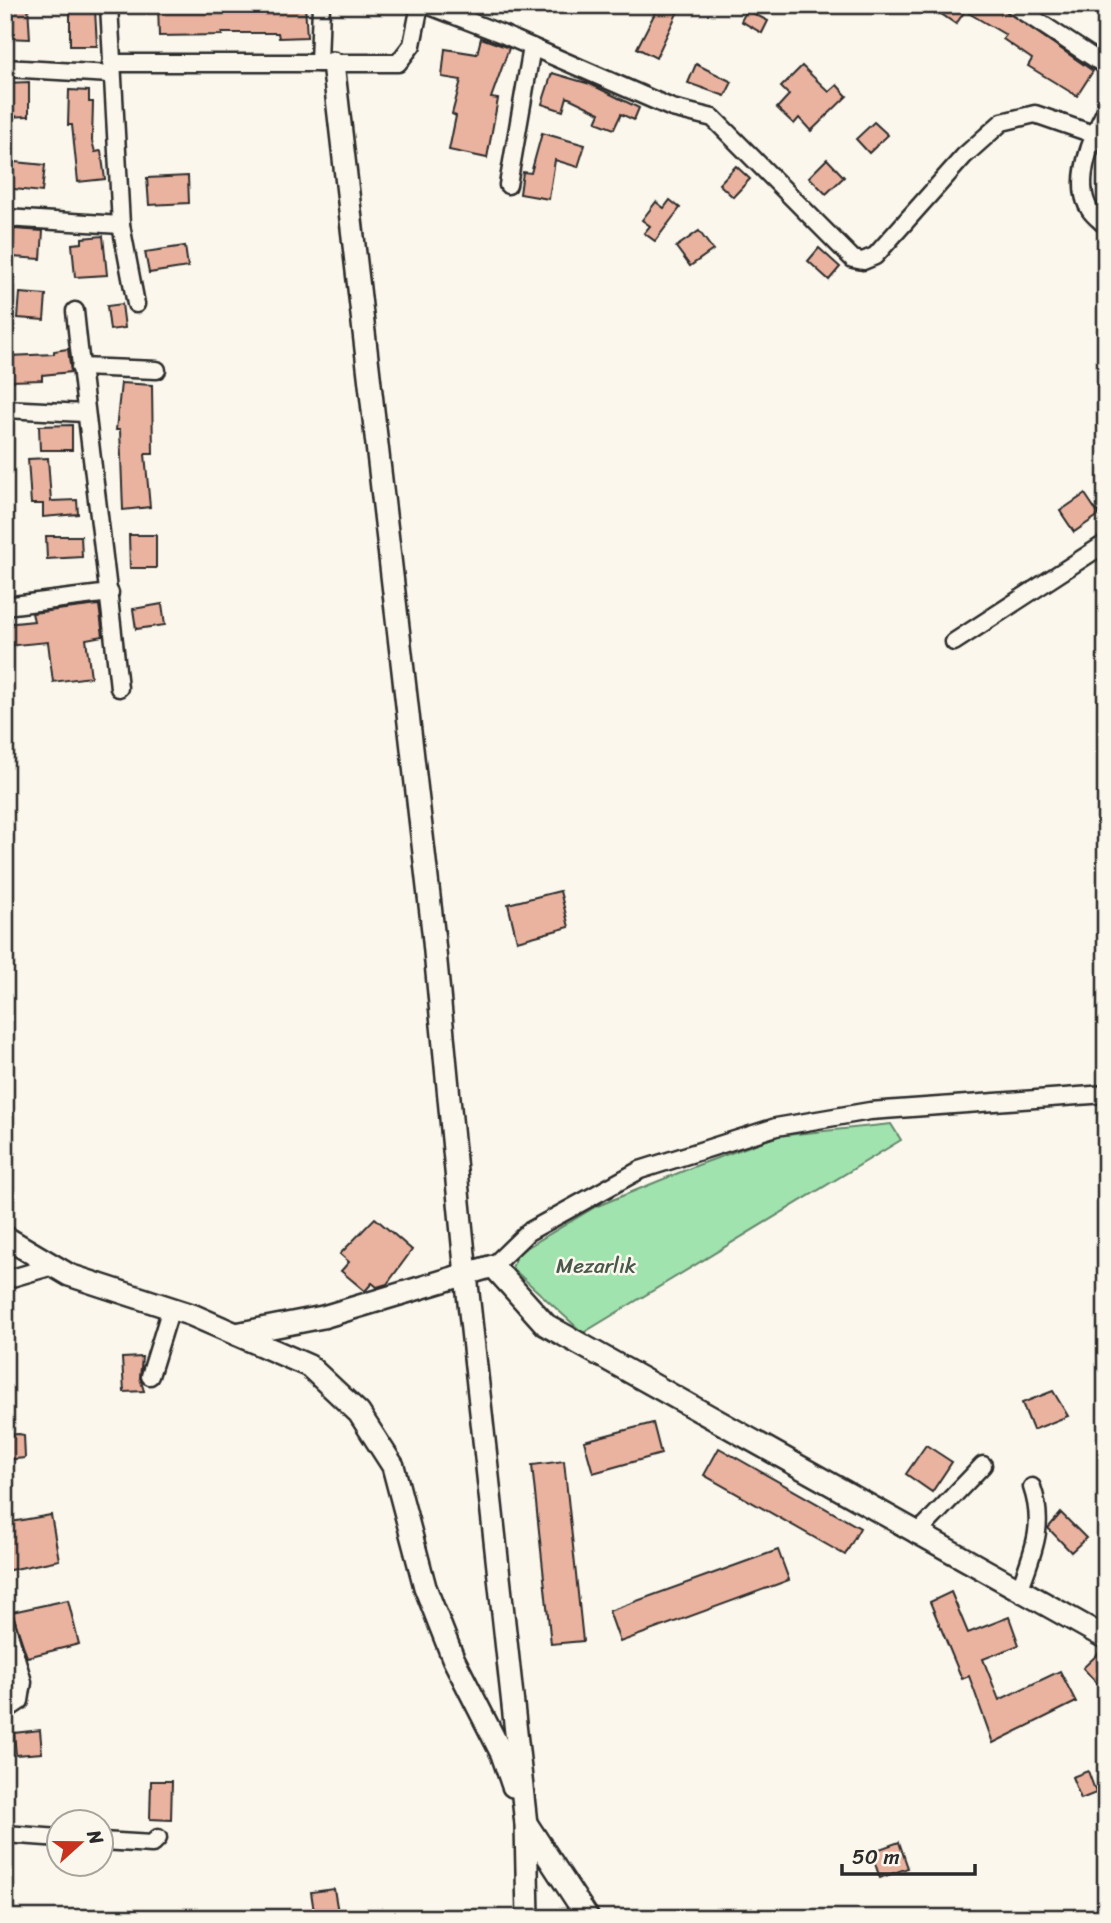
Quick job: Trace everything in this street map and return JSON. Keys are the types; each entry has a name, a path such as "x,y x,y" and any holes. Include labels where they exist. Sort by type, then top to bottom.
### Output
{"street":[{"path":"108,5 121,225 136,304"},
{"path":"321,5 433,930 466,1275 526,1824 528,1918"},
{"path":"5,68 111,69 398,63 412,45 419,5"},
{"path":"427,5 672,108 713,118 853,259 863,261 875,256 964,156 1002,122 1035,114 1093,134"},
{"path":"1013,5 1106,66"},
{"path":"508,185 532,47"},
{"path":"1106,110 1093,134 1083,176 1089,209 1106,226"},
{"path":"5,218 121,225"},
{"path":"75,311 84,413 110,593 119,688"},
{"path":"80,367 157,369"},
{"path":"5,409 84,413"},
{"path":"954,642 1106,543"},
{"path":"5,606 110,593"},
{"path":"236,1334 323,1317 493,1266 528,1231 640,1170 776,1127 870,1111 1106,1094"},
{"path":"5,1237 69,1275 171,1308 309,1366 359,1413 393,1466 425,1587 453,1658 502,1754 526,1824 588,1918"},
{"path":"5,1280 53,1266"},
{"path":"493,1266 546,1325 916,1535 1103,1634"},
{"path":"150,1377 171,1308"},
{"path":"916,1535 983,1465"},
{"path":"1019,1591 1039,1533 1039,1506 1032,1487"},
{"path":"5,1620 23,1682 20,1701 5,1710"},
{"path":"5,1835 46,1837"},
{"path":"116,1842 152,1844 158,1838"}],"green space":[{"name":"Mezarlık","path":"891,1124 901,1140 583,1333 512,1268 518,1253 595,1207 698,1165 777,1136"}],"building":[{"path":"5,5 28,5 30,39 5,38"},
{"path":"158,5 305,5 307,37 279,38 278,33 159,36"},
{"path":"659,5 681,5 656,58 637,48"},
{"path":"928,5 998,5 1093,71 1077,96 1028,66 1032,59 1003,39 1006,35 965,11 956,24"},
{"path":"70,10 95,10 97,46 70,46"},
{"path":"747,10 768,21 762,33 741,21"},
{"path":"481,38 509,48 491,98 498,99 487,158 449,150 456,116 452,114 461,80 442,77 445,49 477,54"},
{"path":"696,64 732,82 725,96 688,83"},
{"path":"802,66 829,92 837,85 847,96 811,131 799,118 794,124 777,108 789,95 781,87"},
{"path":"552,73 590,84 639,108 634,120 621,114 614,129 596,122 600,113 567,97 563,111 542,104"},
{"path":"29,82 29,116 5,117 5,83"},
{"path":"69,90 89,91 89,102 93,102 92,141 95,152 101,151 105,179 78,182 72,125 68,125"},
{"path":"874,122 888,135 869,153 856,139"},
{"path":"542,133 585,145 578,167 555,160 549,199 520,194 523,172 531,173"},
{"path":"827,159 844,177 826,194 809,177"},
{"path":"5,161 45,165 42,192 5,188"},
{"path":"736,166 750,179 733,197 719,184"},
{"path":"188,176 189,203 149,205 147,178"},
{"path":"670,200 680,208 655,241 644,233 650,226 642,220 656,202 664,208"},
{"path":"14,229 43,231 41,259 12,257"},
{"path":"699,231 713,250 690,266 676,247"},
{"path":"103,236 107,275 75,277 72,244 82,243 82,238"},
{"path":"185,246 188,267 149,273 145,252"},
{"path":"819,248 840,267 829,280 808,261"},
{"path":"20,293 46,295 44,320 18,318"},
{"path":"122,304 125,328 110,330 107,306"},
{"path":"68,349 71,372 42,375 42,380 10,381 9,356 54,354 54,351"},
{"path":"121,383 152,385 153,454 145,454 150,507 123,510 120,430 116,430"},
{"path":"72,425 72,450 40,450 39,426"},
{"path":"48,458 51,501 77,500 78,514 43,517 43,504 31,504 28,459"},
{"path":"1085,494 1099,515 1074,532 1060,511"},
{"path":"129,535 156,535 156,568 130,568"},
{"path":"46,536 81,536 82,557 47,559"},
{"path":"162,604 165,625 136,629 133,609"},
{"path":"99,605 103,636 86,639 91,677 53,682 48,642 5,646 5,624 34,621 32,613"},
{"path":"560,891 569,927 517,941 508,904"},
{"path":"375,1218 412,1250 387,1284 377,1287 372,1283 365,1291 341,1271 349,1262 340,1254"},
{"path":"142,1357 140,1378 144,1391 124,1392 122,1358"},
{"path":"1053,1391 1068,1416 1033,1430 1022,1403"},
{"path":"653,1423 661,1454 593,1473 584,1441"},
{"path":"5,1435 24,1435 25,1458 5,1460"},
{"path":"926,1445 952,1462 932,1492 906,1474"},
{"path":"719,1448 860,1528 845,1555 704,1475"},
{"path":"564,1461 583,1641 551,1644 532,1465"},
{"path":"1061,1513 1086,1538 1071,1552 1048,1528"},
{"path":"51,1515 59,1560 5,1571 5,1523"},
{"path":"778,1550 789,1580 620,1642 609,1611"},
{"path":"951,1592 968,1633 1009,1617 1019,1645 983,1659 999,1700 1060,1671 1076,1702 993,1743 969,1676 962,1679 930,1602"},
{"path":"68,1600 79,1644 27,1657 12,1612"},
{"path":"1102,1650 1106,1651 1106,1693 1083,1668"},
{"path":"40,1730 42,1753 16,1755 14,1733"},
{"path":"1088,1771 1096,1793 1081,1799 1072,1777"},
{"path":"151,1781 172,1781 171,1820 150,1819"},
{"path":"899,1842 908,1868 880,1878 871,1852"},
{"path":"334,1889 339,1918 315,1918 311,1892"}]}
